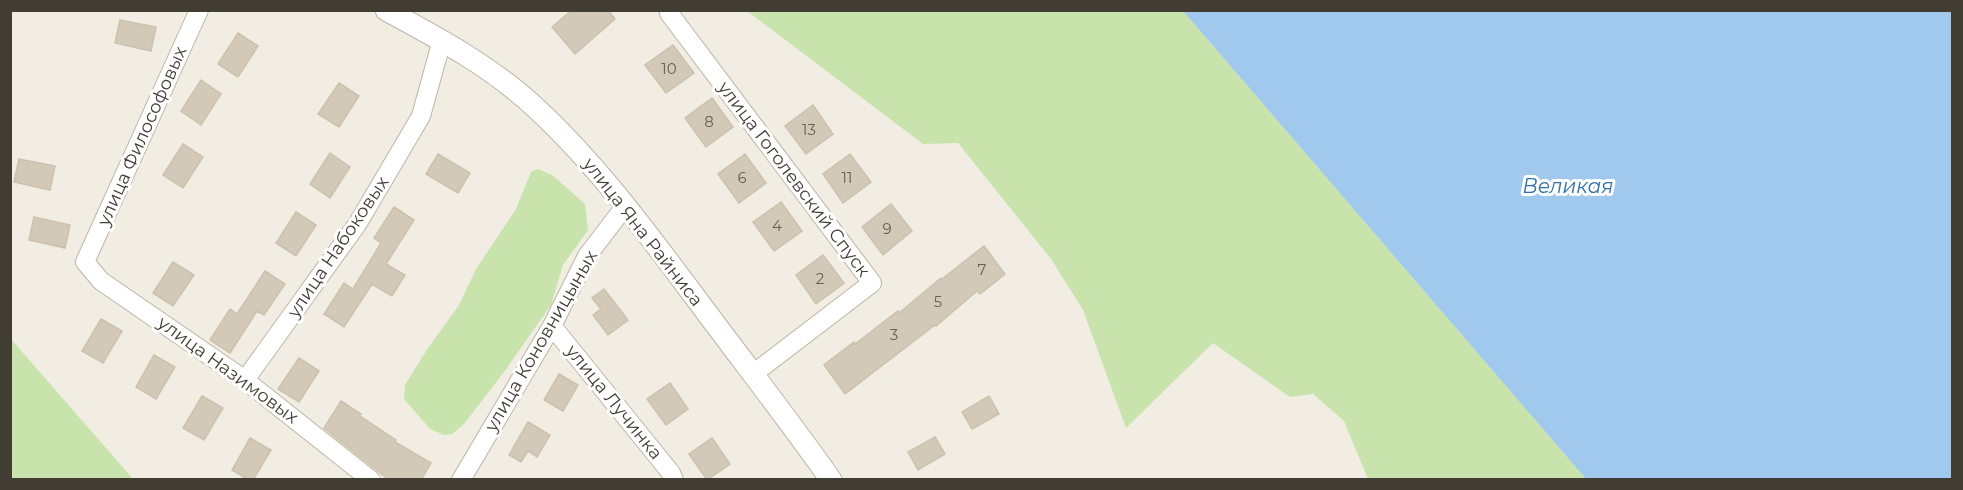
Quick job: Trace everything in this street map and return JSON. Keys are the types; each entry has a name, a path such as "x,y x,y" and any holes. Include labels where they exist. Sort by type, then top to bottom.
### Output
{"street":[{"name":"улица Философовых","path":"85,262 199,10"},
{"name":"улица Яна Райниса","path":"386,10 442,40 484,67 537,109 626,205 830,478"},
{"name":"улица Гоголевский Спуск","path":"669,13 872,283 753,374"},
{"name":"улица Набоковых","path":"245,380 358,223 421,116 442,40"},
{"name":"улица Коновницыных","path":"461,480 552,326 587,256 626,205"},
{"name":"улица Назимовых","path":"85,262 101,281 245,380 371,480"},
{"name":"улица Лучинка","path":"552,326 671,473 674,480"}],"green space":[{"path":"747,11 1183,11 1586,479 1368,479 1344,421 1313,394 1290,397 1213,343 1126,428 1083,310 1051,259 958,143 923,144"},
{"path":"538,169 552,175 585,204 588,230 563,265 551,305 504,372 464,424 452,434 444,435 430,429 404,399 405,385 459,305 476,269 516,209 531,172"},
{"path":"11,339 133,479 11,479"}],"water":[{"name":"Великая","path":"1183,11 1952,11 1952,479 1586,479"}],"building":[{"path":"572,10 608,10 615,19 575,54 552,27"},
{"path":"120,20 156,27 151,51 115,43"},
{"path":"238,33 258,46 238,77 218,64"},
{"path":"673,45 694,73 666,93 645,65"},
{"path":"201,80 221,94 201,125 181,111"},
{"path":"339,83 359,96 339,127 318,114"},
{"path":"712,98 733,127 706,147 685,118"},
{"path":"813,105 833,134 806,154 785,126"},
{"path":"183,144 203,157 183,188 163,175"},
{"path":"330,153 350,167 330,198 310,184"},
{"path":"438,154 470,173 458,193 426,174"},
{"path":"745,154 766,183 739,203 718,174"},
{"path":"850,154 871,182 843,203 823,174"},
{"path":"19,159 55,166 50,190 14,182"},
{"path":"781,202 802,231 774,251 753,222"},
{"path":"891,204 912,231 883,255 862,227"},
{"path":"394,207 414,220 386,264 405,275 392,296 372,284 344,327 324,314 344,283 353,289 381,243 374,238"},
{"path":"296,212 316,225 296,256 276,243"},
{"path":"34,217 70,225 65,248 29,240"},
{"path":"984,246 1005,274 980,294 977,291 936,326 845,394 824,365 898,311 899,313"},
{"path":"823,255 844,283 816,304 796,275"},
{"path":"173,262 194,275 173,306 153,293"},
{"path":"265,271 285,284 264,315 257,311 230,353 210,340 230,309 237,314"},
{"path":"604,289 628,320 608,335 593,315 601,309 592,298"},
{"path":"101,319 122,331 103,363 82,351"},
{"path":"154,355 175,367 156,399 136,387"},
{"path":"299,358 319,371 299,402 278,389"},
{"path":"559,374 578,385 563,411 544,400"},
{"path":"670,383 688,409 666,425 647,399"},
{"path":"202,396 223,408 204,440 183,428"},
{"path":"989,396 999,414 972,429 962,412"},
{"path":"341,401 396,440 395,442 431,463 421,480 389,480 324,428"},
{"path":"528,422 550,435 537,457 528,451 521,462 509,455"},
{"path":"935,437 945,454 918,470 908,452"},
{"path":"250,438 271,450 253,480 232,470"},
{"path":"712,438 730,464 707,480 689,454"}]}
